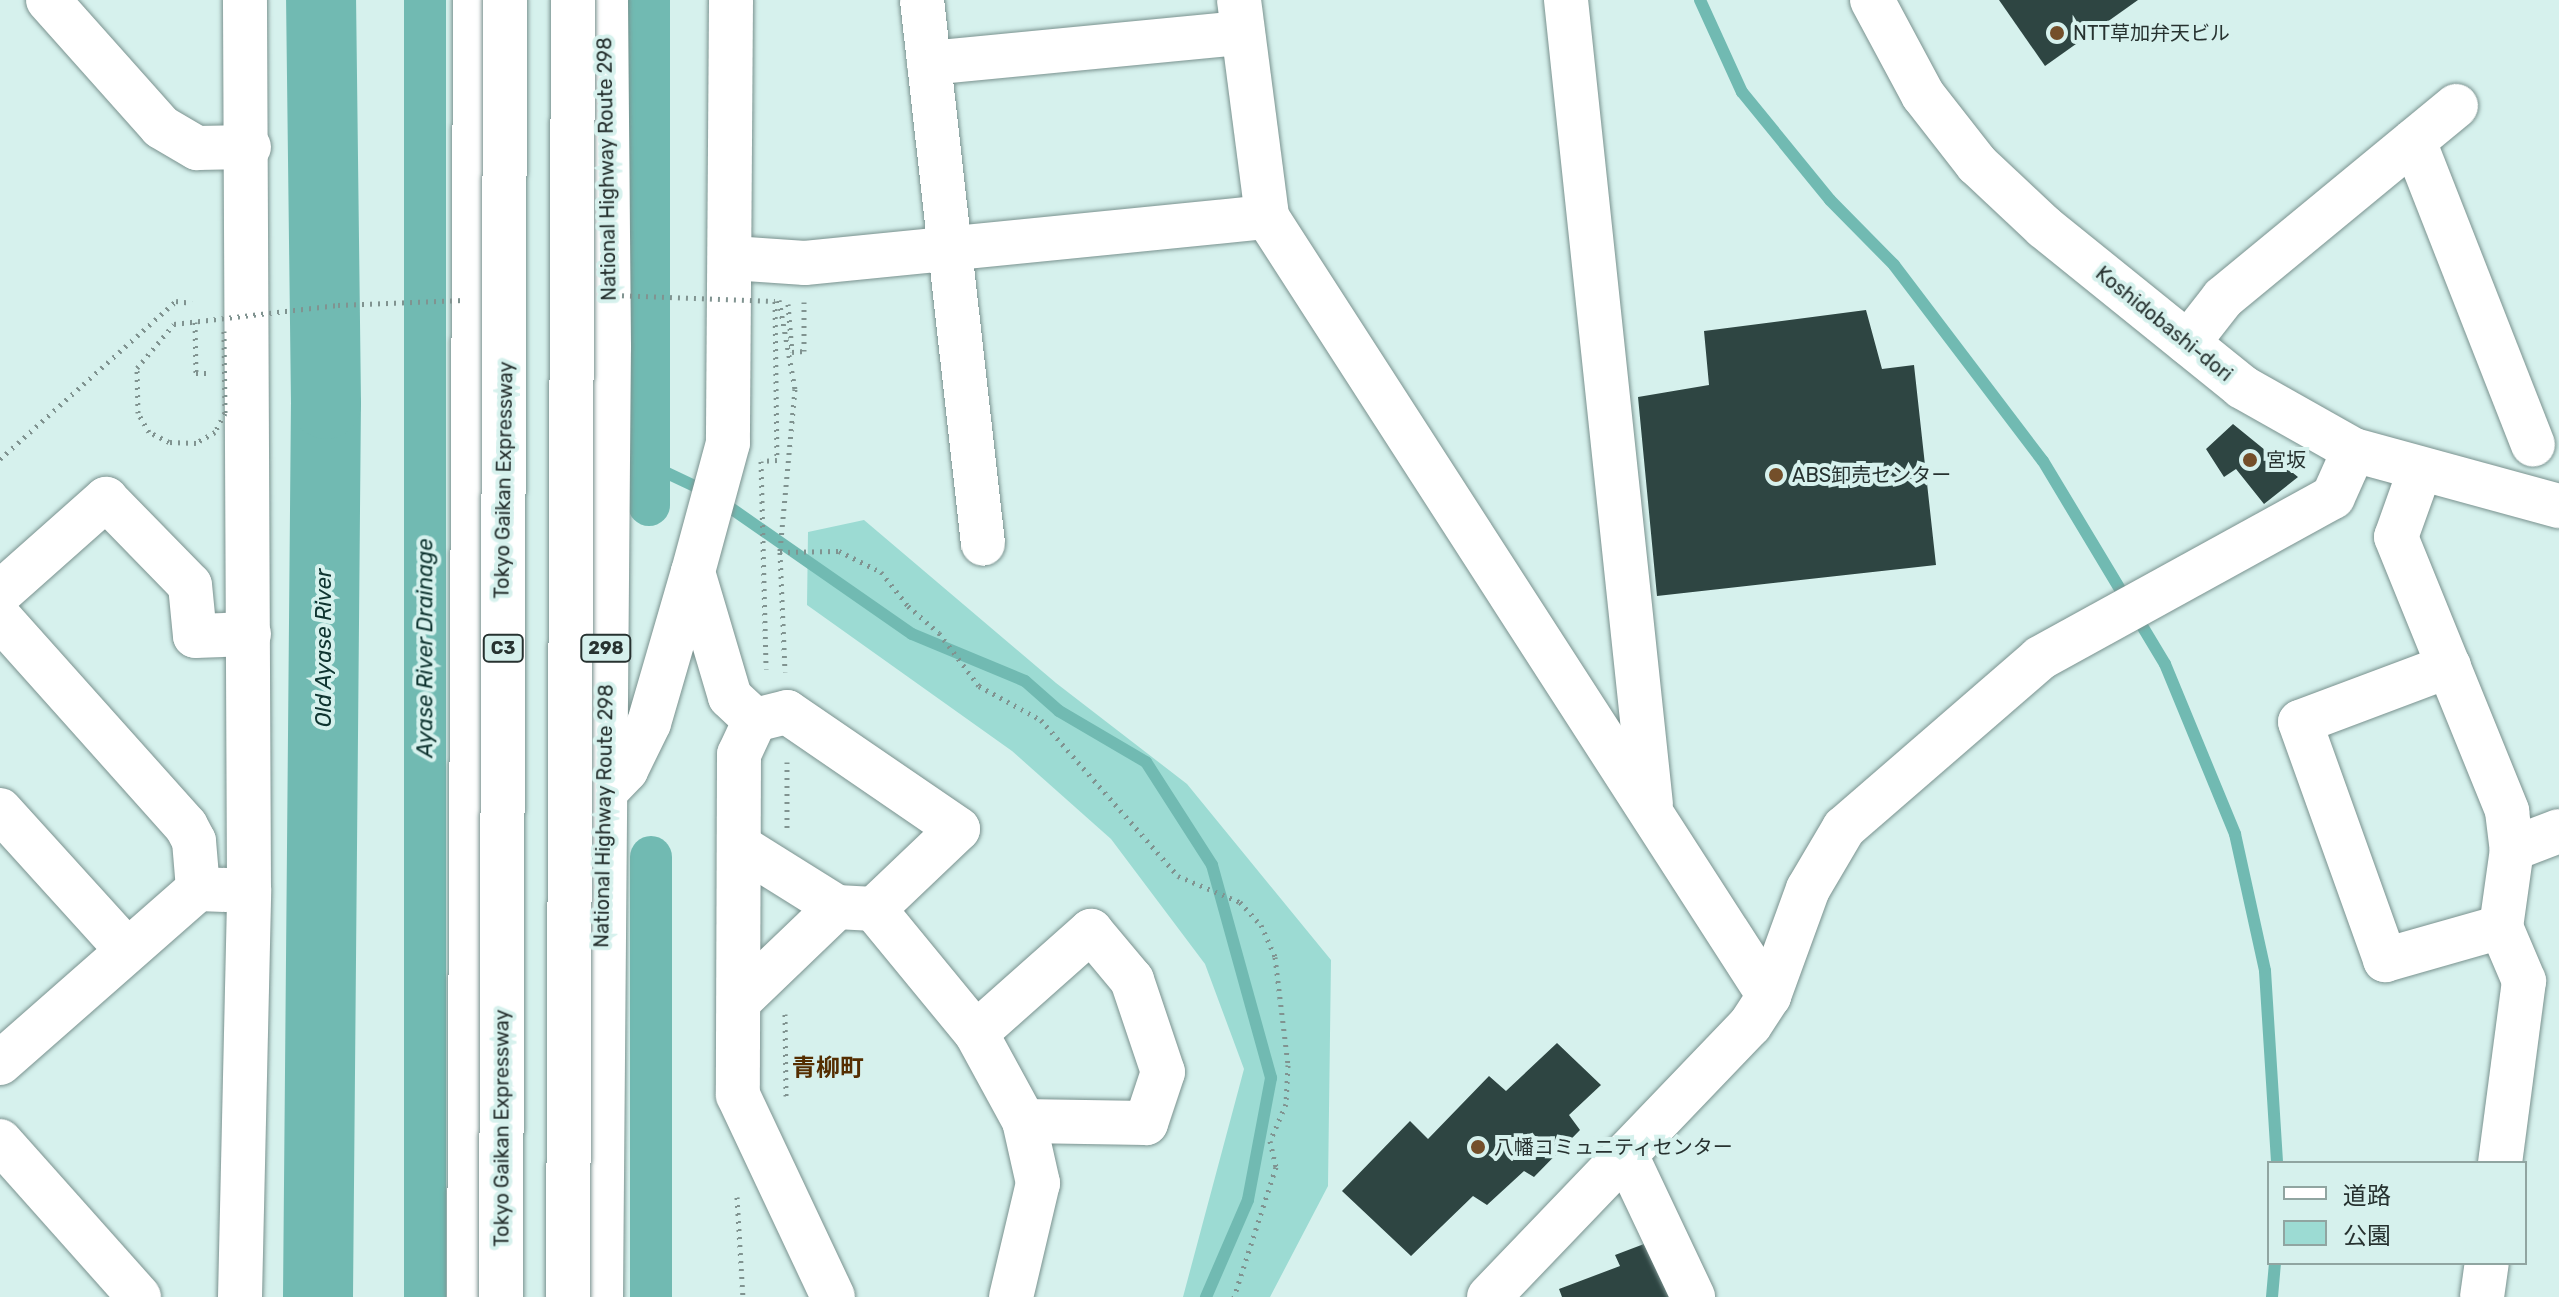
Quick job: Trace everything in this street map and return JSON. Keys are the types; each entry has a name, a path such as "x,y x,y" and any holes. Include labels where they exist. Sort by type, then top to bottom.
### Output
{"main road":[{"path":"48,0 161,127 197,148 249,147"},
{"path":"240,1297 249,889 249,147 245,0"},
{"path":"469,1297 475,0"},
{"name":"Tokyo Gaikan Expressway","path":"501,1297 505,0"},
{"path":"568,1297 573,0"},
{"name":"National Highway Route 298","path":"601,1297 606,0"},
{"path":"604,793 626,770 649,723 728,443 732,258 731,0"},
{"path":"922,0 983,544"},
{"path":"1566,0 1651,810"},
{"name":"Koshidobashi-dori","path":"1872,0 1923,95 1977,164 2044,227 2276,409 2354,450 2559,506"},
{"path":"929,63 1241,17 1267,217 1769,996"},
{"path":"2188,343 2223,298 2456,106"},
{"path":"2414,141 2546,437 2468,483"},
{"path":"732,258 805,263 1267,217"},
{"path":"1489,1297 1750,1025 1769,996 1808,889 1844,828 2040,658 2333,497 2354,450"},
{"path":"2420,470 2396,537 2507,811 2512,849 2501,927 2524,981 2500,1161"},
{"path":"0,593 106,499 190,585 195,636 249,634"},
{"path":"693,572 730,697 755,720"},
{"path":"0,618 186,826 194,841 198,889"},
{"path":"2449,666 2300,722 2385,960 2501,927"},
{"path":"739,1001 958,829 787,712 755,720"},
{"path":"755,720 739,754 738,1095 833,1297"},
{"path":"0,810 126,949"},
{"path":"2512,849 2559,831"},
{"path":"741,847 855,908 976,1033 1024,1121 1038,1183 1011,1297"},
{"path":"0,1063 126,949 198,889 249,889"},
{"path":"976,1033 1091,931 1132,980 1163,1072 1146,1123 1024,1121"},
{"path":"0,1141 139,1297"},
{"path":"1626,1155 1693,1297"},
{"path":"2482,1297 2487,1265"}],"path":[{"path":"775,301 788,300 792,352 804,351 805,263"},
{"path":"0,459 176,301 192,303"},
{"path":"780,552 839,551 881,572 908,606 939,633 979,686 1041,720 1178,876 1240,902 1261,925 1275,957 1288,1065 1286,1104 1270,1141 1276,1167 1234,1297"}],"green space":[{"path":"864,520 1056,683 1187,784 1331,960 1328,1186 1270,1297 1183,1297 1244,1069 1205,964 1111,839 1012,751 807,605 808,532"}],"building":[{"name":"NTT草加弁天ビル","path":"1999,0 2138,0 2045,66"},
{"path":"1866,310 1882,369 1914,365 1936,565 1657,596 1638,397 1709,385 1704,331"},
{"path":"2233,424 2298,477 2264,504 2236,469 2224,477 2206,449"},
{"path":"1557,1043 1601,1085 1569,1115 1580,1130 1534,1177 1524,1171 1487,1205 1473,1196 1411,1256 1342,1191 1410,1121 1428,1139 1489,1076 1506,1091"},
{"path":"1644,1244 1670,1297 1562,1297 1559,1289 1620,1266 1615,1255"}],"waterway":[{"name":"Old Ayase River","path":"318,1297 326,404 321,0"},
{"name":"Ayase River Drainage","path":"425,0 425,1297"},
{"name":"Ayase River Drainage","path":"649,0 649,505"},
{"path":"1700,0 1742,92 1830,200 1894,265 2043,461 2165,664 2235,834 2265,971 2277,1161"},
{"path":"650,465 707,492"},
{"path":"722,502 912,634 1025,681 1059,711 1146,762 1212,865 1271,1078 1248,1200 1206,1297"},
{"name":"Ayase River Drainage","path":"651,857 651,1297"},
{"path":"2272,1297 2275,1265"}],"place":[{"name":"NTT草加弁天ビル","path":"2057,33"},
{"name":"宮坂","path":"2250,460"},
{"name":"ABS卸売センター","path":"1776,475"},
{"name":"八幡コミュニティセンター","path":"1478,1147"}],"district":[{"name":"青柳町","path":"828,1069"}]}
